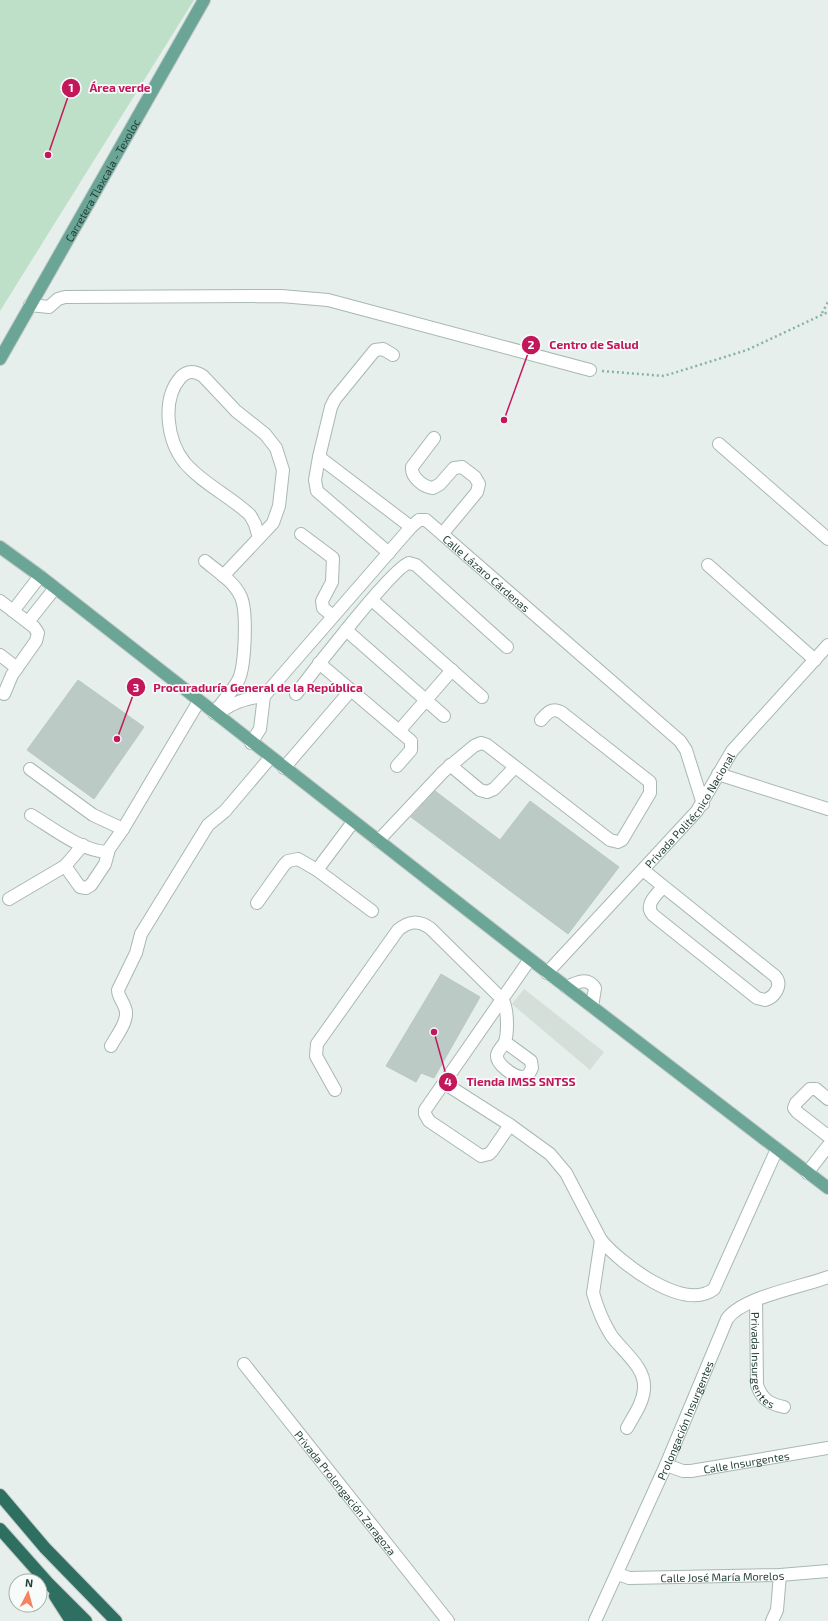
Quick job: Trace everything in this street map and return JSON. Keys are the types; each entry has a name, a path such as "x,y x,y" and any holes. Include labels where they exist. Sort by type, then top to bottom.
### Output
{"highway":[{"path":"0,1495 45,1548 116,1621"},
{"path":"0,1530 39,1573"},
{"path":"48,1583 71,1621"},
{"path":"48,1583 86,1621"}],"main road":[{"name":"Carretera Tlaxcala - Texoloc","path":"0,359 204,0"},
{"path":"0,547 40,576 215,715 530,960 828,1188"}],"street":[{"path":"30,305 49,307 58,299 65,297 148,298 200,295 305,297 348,305 590,370"},
{"path":"389,553 317,491 315,480 331,407 335,399 375,350 383,349 393,355"},
{"path":"223,576 259,538 273,523 279,506 283,470 276,448 266,434 236,411 203,376 197,372 185,374 176,385 171,396 169,414 174,441 185,462 250,515 255,524 259,538"},
{"path":"434,438 412,467 413,474 416,478 433,488 440,484 454,468 462,467 475,477 479,484 477,492 443,533"},
{"path":"719,444 828,539"},
{"path":"251,743 260,729 264,696 412,527 319,457"},
{"name":"Calle Lázaro Cárdenas","path":"412,527 419,520 426,520 443,533 680,741 686,750 703,804"},
{"path":"301,534 333,558 332,582 322,601 324,608 333,616"},
{"path":"205,561 223,576 240,594 244,607 242,670 234,687 215,715"},
{"path":"296,694 346,630 402,566 409,563 413,563 507,647"},
{"path":"708,565 815,660"},
{"path":"13,611 40,576"},
{"path":"28,622 55,588"},
{"path":"372,600 482,697"},
{"path":"0,601 28,622 36,630 38,637 17,668 4,694"},
{"path":"346,630 444,716"},
{"name":"Privada Politécnico Nacional","path":"547,972 703,804 718,774 732,751 828,646"},
{"path":"0,655 17,668"},
{"path":"319,663 408,738 412,745 409,753 397,766"},
{"path":"399,731 452,670"},
{"path":"284,768 351,690"},
{"path":"215,715 227,707 250,698 264,696"},
{"path":"65,866 80,887 88,888 105,864 108,852 199,701"},
{"path":"378,841 424,790 450,765 474,746 481,743 487,745 614,842 618,842 625,837 650,793 651,785 648,779 561,712 554,710 550,711 541,720"},
{"path":"111,1046 125,1021 127,1013 118,995 118,990 136,953 141,934 208,825 225,811 270,758"},
{"path":"450,765 480,790 487,792 494,789 515,767"},
{"path":"30,769 92,815 123,829"},
{"path":"718,774 828,809"},
{"path":"31,815 83,845 99,851 108,852"},
{"path":"317,870 353,822"},
{"path":"10,899 65,866 83,845"},
{"path":"257,903 288,861 298,859 317,870 372,911"},
{"path":"643,870 775,976 779,983 772,997 765,1000 757,998 653,915 649,908 649,904 663,887"},
{"path":"335,1090 318,1061 316,1050 317,1044 398,930 405,924 414,922 422,923 430,928 502,999 507,1010 505,1042"},
{"path":"510,1125 489,1154 481,1156 427,1118 425,1110 530,960"},
{"path":"566,987 583,980 589,982 595,988 592,1006"},
{"path":"444,1083 510,1125 550,1154 559,1163 566,1173 600,1240 607,1248 636,1270 665,1288 692,1296 709,1294 718,1283 777,1149"},
{"path":"828,1099 816,1089 810,1089 796,1103 794,1108 828,1136"},
{"path":"807,1172 828,1146"},
{"path":"600,1240 593,1293 595,1300 608,1329 635,1364 644,1383 642,1400 627,1428"},
{"name":"Prolongación Insurgentes","path":"595,1621 618,1574 666,1465 727,1319 733,1311 756,1300 828,1277"},
{"name":"Privada Insurgentes","path":"756,1300 757,1385 760,1394 766,1401 773,1405 784,1407"},
{"name":"Privada Prolongación Zaragoza","path":"244,1364 448,1621"},
{"name":"Calle Insurgentes","path":"666,1465 683,1472 828,1448"},
{"name":"Calle José María Morelos","path":"618,1574 629,1578 780,1575 828,1571"},
{"path":"772,1621 777,1610 780,1575"}],"path":[{"path":"822,314 828,302"},
{"path":"590,370 664,376 747,350 828,312"}],"shaded area":[{"path":"524,989 604,1052 590,1070 512,1004"}],"green space":[{"path":"0,0 194,0 0,311"}],"building":[{"path":"78,680 144,727 94,799 27,750"},
{"path":"435,791 500,840 530,801 619,867 568,934 411,817"},
{"path":"441,974 480,997 434,1078 421,1073 416,1082 386,1066"}],"place":[{"name":"Área verde","path":"48,155"},
{"name":"Centro de Salud","path":"504,420"},
{"name":"Procuraduría General de la República","path":"117,739"},
{"name":"Tienda IMSS SNTSS","path":"434,1032"}]}
